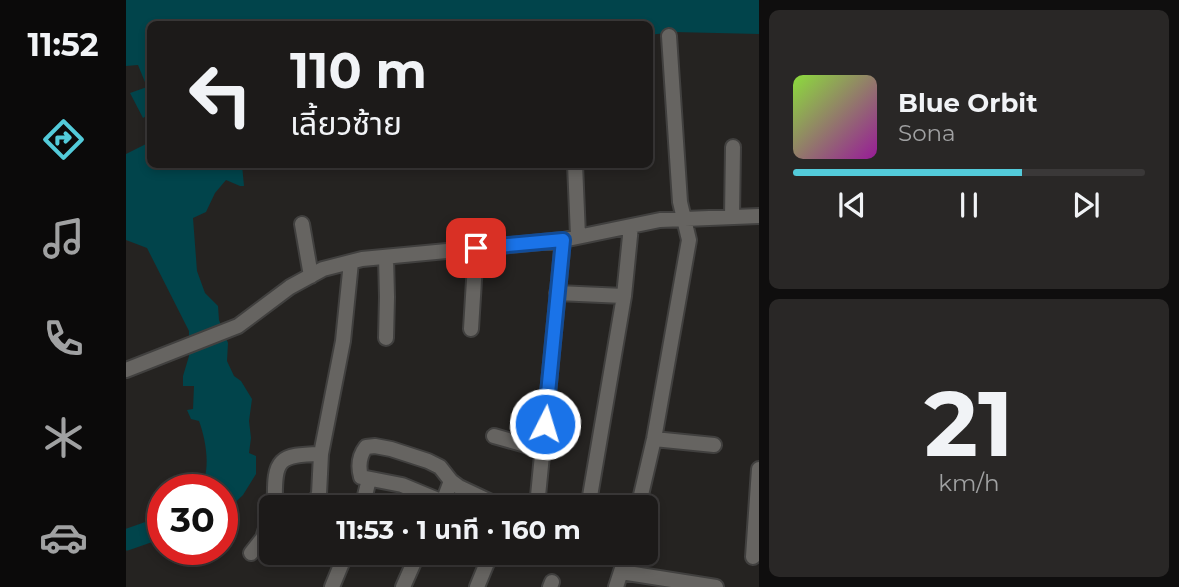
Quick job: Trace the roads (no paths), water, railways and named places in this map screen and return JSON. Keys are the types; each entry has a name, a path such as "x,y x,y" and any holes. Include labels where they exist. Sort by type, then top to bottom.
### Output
{"street":[{"path":"641,495 654,439 688,248 688,231 680,202 669,36"},
{"path":"732,217 733,147"},
{"path":"575,168 578,236"},
{"path":"126,370 238,326 290,287 323,269 351,262 563,240 660,220 759,216"},
{"path":"302,225 311,276"},
{"path":"590,495 624,296 631,226"},
{"path":"538,495 563,240"},
{"path":"471,329 476,248"},
{"path":"386,257 386,338"},
{"path":"318,495 321,454 343,341 351,262"},
{"path":"557,293 624,296"},
{"path":"494,436 543,450"},
{"path":"654,439 714,445"},
{"path":"422,495 402,485 361,477 361,454 366,447 375,446 428,461 440,467 451,481 478,495"},
{"path":"273,495 276,471 281,462 295,455 321,454"},
{"path":"753,557 759,469"},
{"path":"365,495 369,479"},
{"path":"445,495 451,481"},
{"path":"251,554 259,543"},
{"path":"332,587 341,565"},
{"path":"403,587 413,565"},
{"path":"477,587 486,565"},
{"path":"616,587 623,565"},
{"path":"621,572 716,587"}],"water":[{"path":"126,0 759,0 759,34 674,32 653,35 653,21 147,21 147,87 138,65 126,66"},
{"path":"147,87 147,116 143,118 130,93"},
{"path":"147,144 147,168 242,168 244,186 226,180 215,193 206,212 193,218 197,271 205,293 218,306 219,320 228,343 227,361 234,376 241,381 252,399 249,453 256,456 256,474 238,500 238,474 205,474 207,456 204,437 199,421 191,419 187,410 193,409 194,386 183,386 189,356 189,331 147,248 126,240 126,154"}],"waterway":[{"path":"126,540 147,533"}]}
